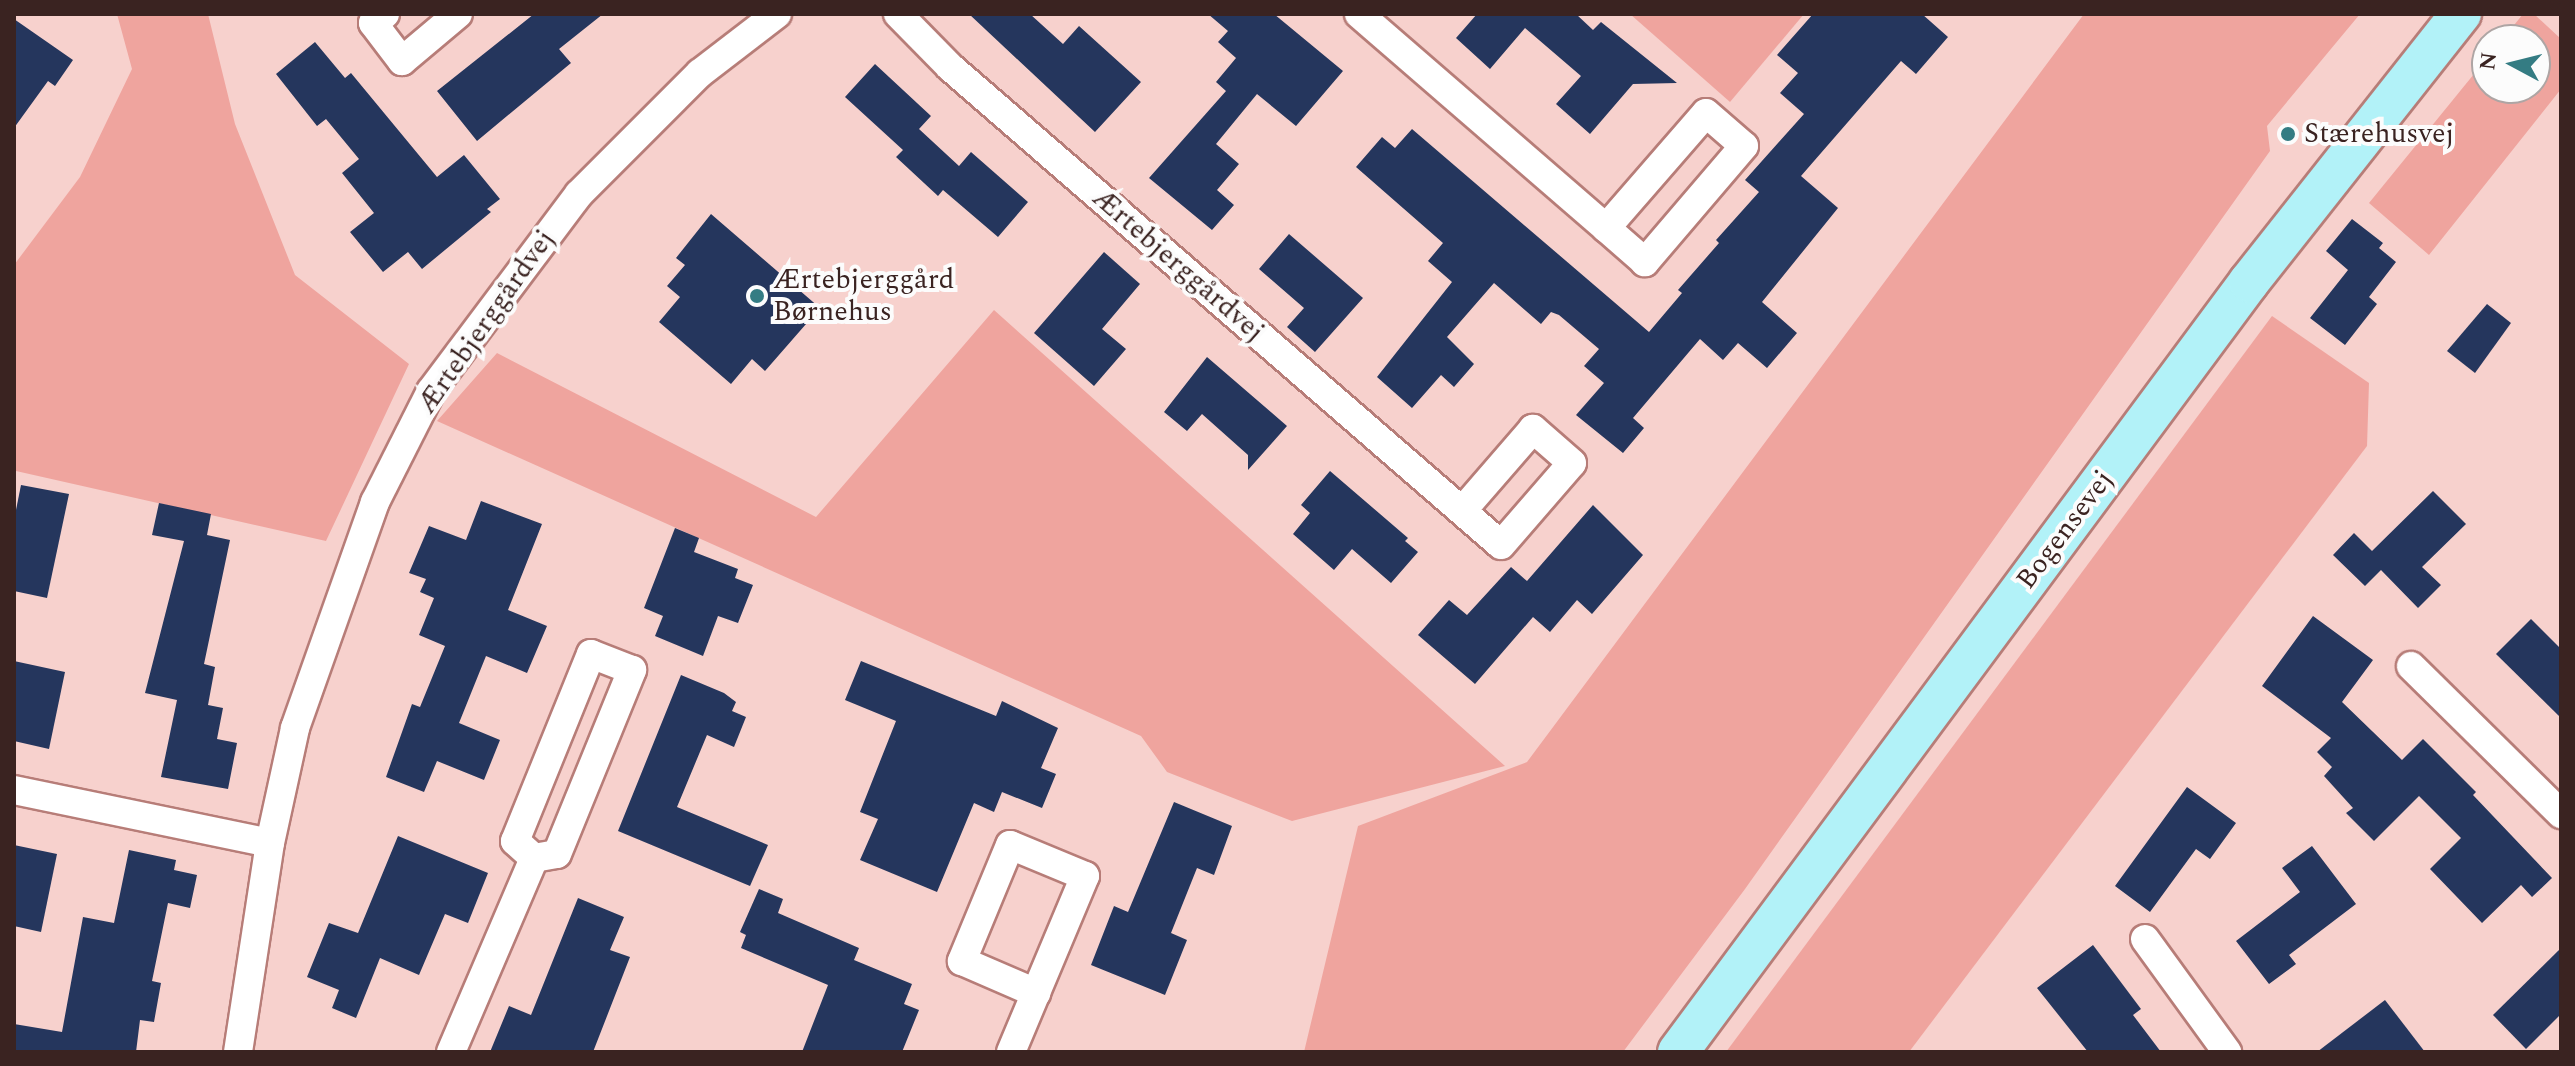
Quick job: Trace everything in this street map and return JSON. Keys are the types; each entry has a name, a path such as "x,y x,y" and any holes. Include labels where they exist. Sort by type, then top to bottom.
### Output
{"main road":[{"name":"Bogensevej","path":"1678,1052 2249,282 2461,14"}],"street":[{"path":"385,14 373,23 402,61 458,14"},
{"name":"Ærtebjerggårdvej","path":"238,1052 270,843 295,728 334,608 375,502 431,391 579,194 700,73 777,14"},
{"name":"Ærtebjerggårdvej","path":"898,14 950,67 1462,511"},
{"path":"1359,14 1645,262 1744,146 1706,113 1606,228"},
{"path":"591,654 632,670 557,854 534,858 515,841 591,654"},
{"path":"2411,666 2561,814"},
{"path":"14,790 270,843"},
{"path":"1011,1052 1036,993 1085,876 1010,845 962,961 1036,993"},
{"path":"451,1052 534,858"},
{"path":"2145,939 2227,1052"}],"shaded area":[{"path":"117,14 208,14 235,124 295,275 409,364 326,541 16,471 14,479 14,265 80,177 132,69"},
{"path":"1630,14 1804,14 1730,102"},
{"path":"2084,14 2360,14 2267,126 2270,151 1745,889 1623,1052 1304,1052 1358,826 1527,762"},
{"path":"2523,14 2534,14 2545,24 2515,24"},
{"path":"2551,30 2561,39 2561,89 2551,102"},
{"path":"2471,78 2471,104 2549,104 2429,255 2369,203"},
{"path":"994,310 1505,766 1292,821 1167,772 1141,736 437,421 497,353 816,517"},
{"path":"2272,316 2369,383 2367,446 1909,1052 1726,1052"}],"building":[{"path":"534,14 603,14 559,49 571,63 477,141 437,91"},
{"path":"969,14 1030,14 1063,44 1079,26 1141,82 1095,132"},
{"path":"1208,14 1274,14 1343,71 1296,126 1257,94 1216,144 1239,164 1217,190 1234,205 1212,230 1149,178 1226,91 1216,82 1236,58 1218,42 1228,31"},
{"path":"1477,14 1576,14 1593,30 1601,22 1677,83 1633,84 1590,134 1556,104 1581,76 1525,28 1490,69 1456,38"},
{"path":"1813,14 1922,14 1948,37 1916,74 1901,61 1801,176 1838,208 1762,302 1797,333 1767,368 1738,343 1723,360 1700,339 1633,418 1644,428 1623,453 1576,415 1604,383 1584,366 1599,349 1559,315 1551,312 1541,324 1494,283 1447,337 1474,364 1454,387 1441,375 1412,408 1377,377 1452,282 1428,261 1443,243 1356,167 1382,137 1395,148 1412,129 1649,332 1682,293 1678,290 1719,243 1716,240 1759,192 1745,180 1804,114 1780,93 1798,73 1777,55"},
{"path":"14,19 73,60 55,86 48,81 14,128"},
{"path":"315,42 345,78 351,73 437,177 464,155 500,199 487,209 491,212 422,269 408,252 383,272 350,232 374,213 342,173 359,159 326,119 317,126 276,74"},
{"path":"875,64 931,116 919,129 959,166 971,152 1028,202 998,237 943,190 938,196 896,157 903,150 845,97"},
{"path":"711,214 820,308 765,371 752,359 731,384 659,322 680,297 667,286 685,265 676,258"},
{"path":"2352,219 2383,243 2379,248 2396,262 2369,297 2377,304 2345,345 2310,318 2348,270 2326,251"},
{"path":"1289,234 1363,298 1315,352 1287,327 1304,308 1259,269"},
{"path":"1104,252 1140,284 1102,329 1126,349 1094,386 1034,333"},
{"path":"2487,304 2511,323 2475,373 2447,351"},
{"path":"1207,357 1287,426 1248,470 1248,455 1202,414 1187,431 1164,412"},
{"path":"1330,471 1408,538 1405,541 1418,552 1391,583 1352,549 1334,570 1293,534 1310,513 1301,505"},
{"path":"21,485 69,494 47,598 14,591 14,520"},
{"path":"2433,491 2466,524 2422,567 2441,585 2418,608 2381,570 2365,586 2333,555 2354,533 2372,551"},
{"path":"481,501 542,524 508,610 547,626 527,673 486,656 459,723 500,740 484,780 437,761 424,792 386,777 412,704 420,707 445,646 419,635 434,598 420,592 426,579 409,573 429,526 466,540"},
{"path":"159,503 211,514 207,535 230,540 204,664 215,667 208,705 223,708 217,739 237,743 228,789 161,777 177,700 145,693 184,541 152,535"},
{"path":"1593,505 1643,555 1592,614 1577,600 1550,632 1533,617 1475,684 1418,635 1449,600 1467,615 1511,567 1527,581"},
{"path":"675,528 699,538 694,552 738,569 735,578 753,585 738,623 718,616 703,656 655,636 663,616 644,608"},
{"path":"2313,616 2373,660 2342,702 2402,760 2423,739 2476,792 2473,795 2552,878 2532,897 2521,885 2482,923 2430,869 2461,838 2419,796 2374,841 2346,813 2353,808 2324,776 2332,767 2317,752 2331,738 2262,686"},
{"path":"2531,619 2561,649 2561,718 2496,654"},
{"path":"14,661 65,672 49,749 14,741"},
{"path":"861,661 996,716 1002,701 1058,728 1041,768 1056,774 1042,808 1002,792 994,812 974,803 937,892 860,860 878,819 860,812 896,721 845,700"},
{"path":"681,675 724,693 736,702 732,711 746,717 734,747 707,735 677,807 768,845 750,886 618,831"},
{"path":"2187,787 2236,823 2210,859 2196,849 2150,912 2115,886"},
{"path":"1174,802 1232,826 1214,875 1197,868 1171,933 1187,940 1165,995 1091,965 1114,906 1128,912"},
{"path":"398,836 488,873 468,923 445,914 419,975 380,958 356,1018 332,1008 339,990 307,977 329,923 358,933"},
{"path":"14,845 57,854 41,932 14,926"},
{"path":"2312,846 2356,904 2289,955 2296,964 2269,984 2236,941 2300,892 2282,868"},
{"path":"129,850 176,860 174,870 197,875 190,908 168,903 152,981 161,983 154,1022 140,1020 136,1052 14,1052 14,1024 62,1032 83,917 114,923"},
{"path":"759,889 783,899 778,913 859,948 854,960 912,984 904,1004 919,1010 902,1052 802,1052 828,985 741,948 746,935 740,932"},
{"path":"578,898 624,917 610,950 630,957 593,1052 490,1052 509,1006 531,1015"},
{"path":"2093,945 2141,1009 2133,1015 2161,1052 2088,1052 2037,988"},
{"path":"2561,948 2561,1014 2526,1049 2493,1015"},
{"path":"2385,1000 2425,1052 2317,1052"}],"place":[{"name":"Stærehusvej","path":"2288,134"},
{"name":"Ærtebjerggård Børnehus","path":"757,296"}]}
